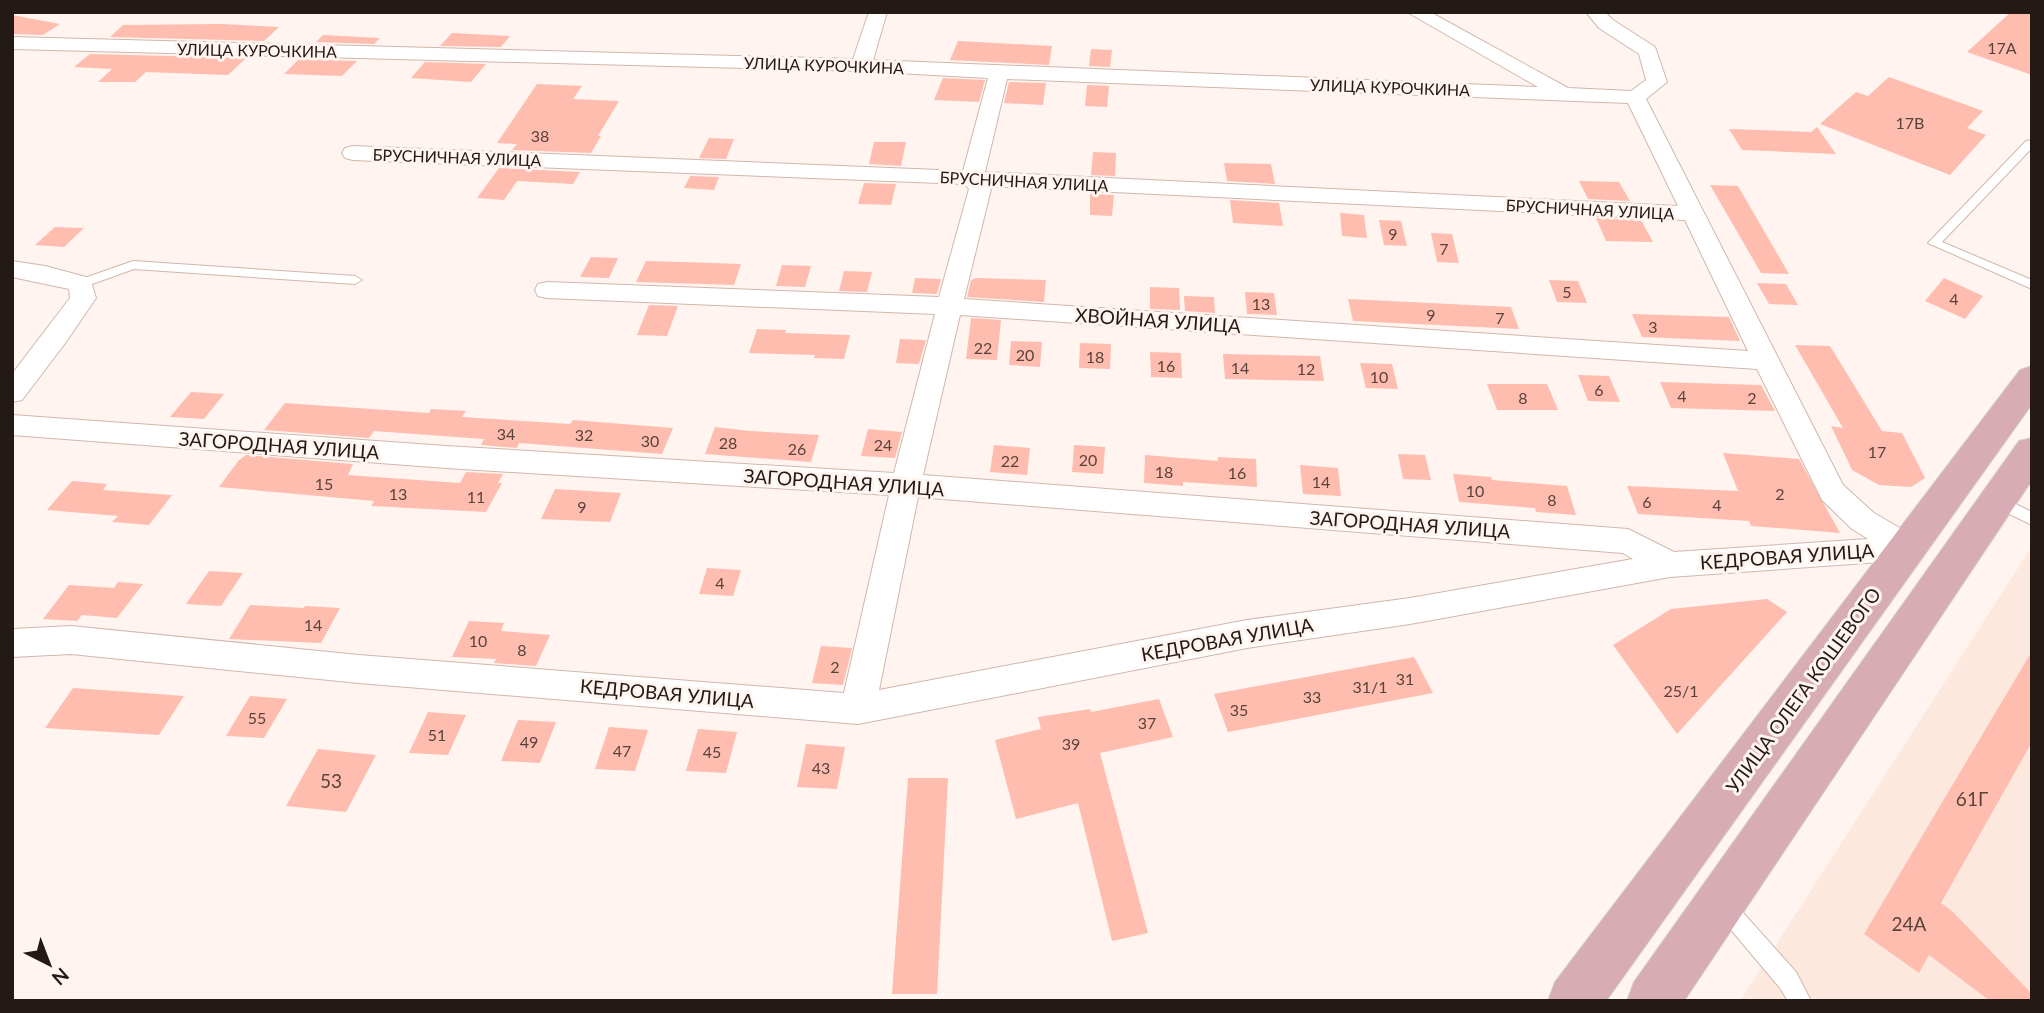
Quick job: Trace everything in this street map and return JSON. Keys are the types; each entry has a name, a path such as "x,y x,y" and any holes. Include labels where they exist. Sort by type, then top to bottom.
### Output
{"main road":[{"name":"УЛИЦА ОЛЕГА КОШЕВОГО","path":"1574,1001 2032,378"},
{"path":"1653,1001 1721,903 2014,510 2032,451"}],"street":[{"path":"861,65 878,12"},
{"path":"1416,12 1565,94"},
{"path":"1595,12 1606,24 1647,51 1657,82 1634,97"},
{"name":"УЛИЦА КУРОЧКИНА","path":"12,43 861,65 999,73 1634,97"},
{"path":"858,709 905,485 948,306 971,236 980,189 972,178 999,73"},
{"name":"КЕДРОВАЯ УЛИЦА","path":"1634,97 1769,361 1832,492 1863,521 1908,548"},
{"name":"БРУСНИЧНАЯ УЛИЦА","path":"353,153 972,178 1695,214"},
{"path":"12,269 45,274 81,284 83,298 12,393"},
{"name":"ХВОЙНАЯ УЛИЦА","path":"547,290 948,306 1769,361"},
{"name":"ЗАГОРОДНАЯ УЛИЦА","path":"12,425 446,457 905,485 1628,541 1670,565"},
{"name":"КЕДРОВАЯ УЛИЦА","path":"16,649 71,640 359,669 858,709 1247,634 1410,611 1670,565 1908,548"}],"lane":[{"path":"2032,144 2029,143 1934,243 2032,285"},
{"path":"81,284 133,265 355,280"},
{"path":"1721,903 1788,980 1800,1001"}],"shaded area":[{"path":"2032,546 2032,1001 1740,1001"}],"building":[{"path":"2011,12 2032,12 2032,75 1967,52"},
{"path":"12,15 60,24 43,35 12,34"},
{"path":"221,24 279,27 264,41 110,37 123,25"},
{"path":"452,33 510,36 501,47 440,46"},
{"path":"323,35 380,38 374,44 316,42"},
{"path":"958,41 1052,46 1049,65 950,60"},
{"path":"1091,49 1112,50 1110,67 1089,66"},
{"path":"90,54 246,58 228,75 146,72 135,82 98,82 112,69 74,67"},
{"path":"299,59 357,61 342,76 284,74"},
{"path":"425,62 486,64 471,82 411,78"},
{"path":"1889,77 1983,111 1967,128 1986,135 1950,175 1820,124 1856,92 1868,96"},
{"path":"943,78 985,80 979,102 934,100"},
{"path":"1009,82 1046,83 1043,105 1004,103"},
{"path":"537,84 582,86 573,99 619,101 591,153 512,150 517,144 497,143"},
{"path":"1087,85 1109,86 1107,107 1085,106"},
{"path":"1817,127 1836,154 1742,150 1729,129 1811,132"},
{"path":"709,138 734,139 726,159 699,158"},
{"path":"874,142 906,142 901,166 869,164"},
{"path":"1093,152 1116,153 1115,176 1091,175"},
{"path":"1224,163 1271,164 1275,184 1227,181"},
{"path":"499,168 580,172 573,184 517,181 504,200 477,198"},
{"path":"690,176 719,177 714,190 684,188"},
{"path":"1579,181 1619,182 1630,201 1588,199"},
{"path":"864,183 896,184 891,205 858,204"},
{"path":"1710,185 1738,186 1789,274 1761,273"},
{"path":"1090,194 1114,195 1112,216 1090,215"},
{"path":"1230,200 1279,203 1283,226 1233,223"},
{"path":"1340,213 1364,215 1367,238 1342,236"},
{"path":"1596,218 1641,220 1653,242 1606,241"},
{"path":"1379,220 1401,221 1407,246 1384,245"},
{"path":"55,227 84,228 64,247 35,245"},
{"path":"1431,233 1452,234 1459,263 1437,262"},
{"path":"591,257 618,258 609,278 580,277"},
{"path":"646,261 741,264 734,285 636,282"},
{"path":"782,265 811,266 805,287 776,286"},
{"path":"844,271 872,272 867,292 839,291"},
{"path":"915,278 941,279 937,294 912,293"},
{"path":"1944,278 1983,296 1965,319 1925,301"},
{"path":"971,280 1046,280 1044,302 967,297"},
{"path":"1549,280 1578,281 1587,303 1557,302"},
{"path":"1757,283 1786,284 1798,305 1769,304"},
{"path":"1150,287 1179,288 1180,310 1150,309"},
{"path":"1245,292 1274,293 1277,315 1247,314"},
{"path":"1184,296 1214,297 1215,313 1185,311"},
{"path":"1348,299 1511,307 1519,329 1353,321"},
{"path":"649,305 678,306 667,336 637,335"},
{"path":"1632,314 1729,317 1740,341 1642,337"},
{"path":"971,318 1001,320 997,360 966,359"},
{"path":"757,329 786,330 785,333 850,335 844,359 814,358 815,355 749,353"},
{"path":"900,339 926,340 919,364 896,363"},
{"path":"1011,341 1042,342 1040,367 1009,365"},
{"path":"1080,343 1111,344 1110,369 1079,368"},
{"path":"1795,345 1830,346 1882,431 1902,433 1925,478 1911,487 1879,485 1852,470 1831,426 1843,428"},
{"path":"1150,352 1181,353 1182,378 1151,377"},
{"path":"1223,354 1320,356 1324,381 1225,379"},
{"path":"1360,363 1392,364 1398,389 1366,388"},
{"path":"1578,375 1609,376 1620,402 1588,401"},
{"path":"1660,382 1761,385 1775,411 1671,408"},
{"path":"1487,384 1547,384 1558,410 1497,410"},
{"path":"191,392 224,394 204,419 170,417"},
{"path":"285,403 429,413 431,409 466,411 462,417 570,424 573,420 673,428 662,454 519,443 517,448 481,445 484,439 374,431 369,438 264,430"},
{"path":"715,427 819,435 811,462 705,454"},
{"path":"868,429 902,432 895,458 861,456"},
{"path":"994,445 1030,448 1027,475 990,472"},
{"path":"1074,445 1105,447 1103,474 1072,472"},
{"path":"1723,453 1799,459 1840,533 1751,526 1749,521 1638,514 1627,486 1738,491"},
{"path":"1398,454 1425,455 1431,480 1403,479"},
{"path":"246,455 353,464 348,475 460,483 466,472 503,474 498,483 502,483 486,512 371,506 374,501 219,487 239,460"},
{"path":"1145,455 1218,461 1218,457 1256,459 1257,487 1183,482 1183,486 1144,483"},
{"path":"1300,465 1338,468 1341,496 1303,494"},
{"path":"1453,474 1567,486 1576,515 1536,512 1535,508 1459,502"},
{"path":"72,481 107,484 103,490 172,495 149,525 112,522 118,516 47,510"},
{"path":"555,489 621,493 610,522 541,519"},
{"path":"707,568 741,570 733,596 699,594"},
{"path":"209,571 243,573 221,606 186,604"},
{"path":"118,582 143,584 117,618 82,615 77,621 43,619 69,585 114,588"},
{"path":"1767,599 1787,612 1677,734 1613,645 1671,609"},
{"path":"250,605 340,608 321,643 229,639"},
{"path":"469,621 504,623 501,631 550,635 536,666 494,663 496,659 452,657"},
{"path":"821,646 852,648 843,685 812,683"},
{"path":"2032,651 2032,742 1941,903 1953,912 2032,994 2032,1001 1990,1001 1929,955 1919,973 1864,934"},
{"path":"1414,657 1433,693 1228,732 1214,694"},
{"path":"73,688 184,696 159,735 45,728"},
{"path":"250,696 287,699 264,738 226,736"},
{"path":"1159,699 1173,737 1100,753 1148,933 1112,941 1078,803 1016,819 995,740 1041,729 1038,717 1090,709 1091,712"},
{"path":"428,712 466,715 448,755 409,753"},
{"path":"518,720 556,722 540,763 501,761"},
{"path":"609,727 648,730 635,771 595,769"},
{"path":"698,729 737,732 726,773 686,771"},
{"path":"806,744 845,747 837,789 797,787"},
{"path":"318,749 376,755 346,812 286,806"},
{"path":"908,778 948,778 937,994 892,994"}]}
